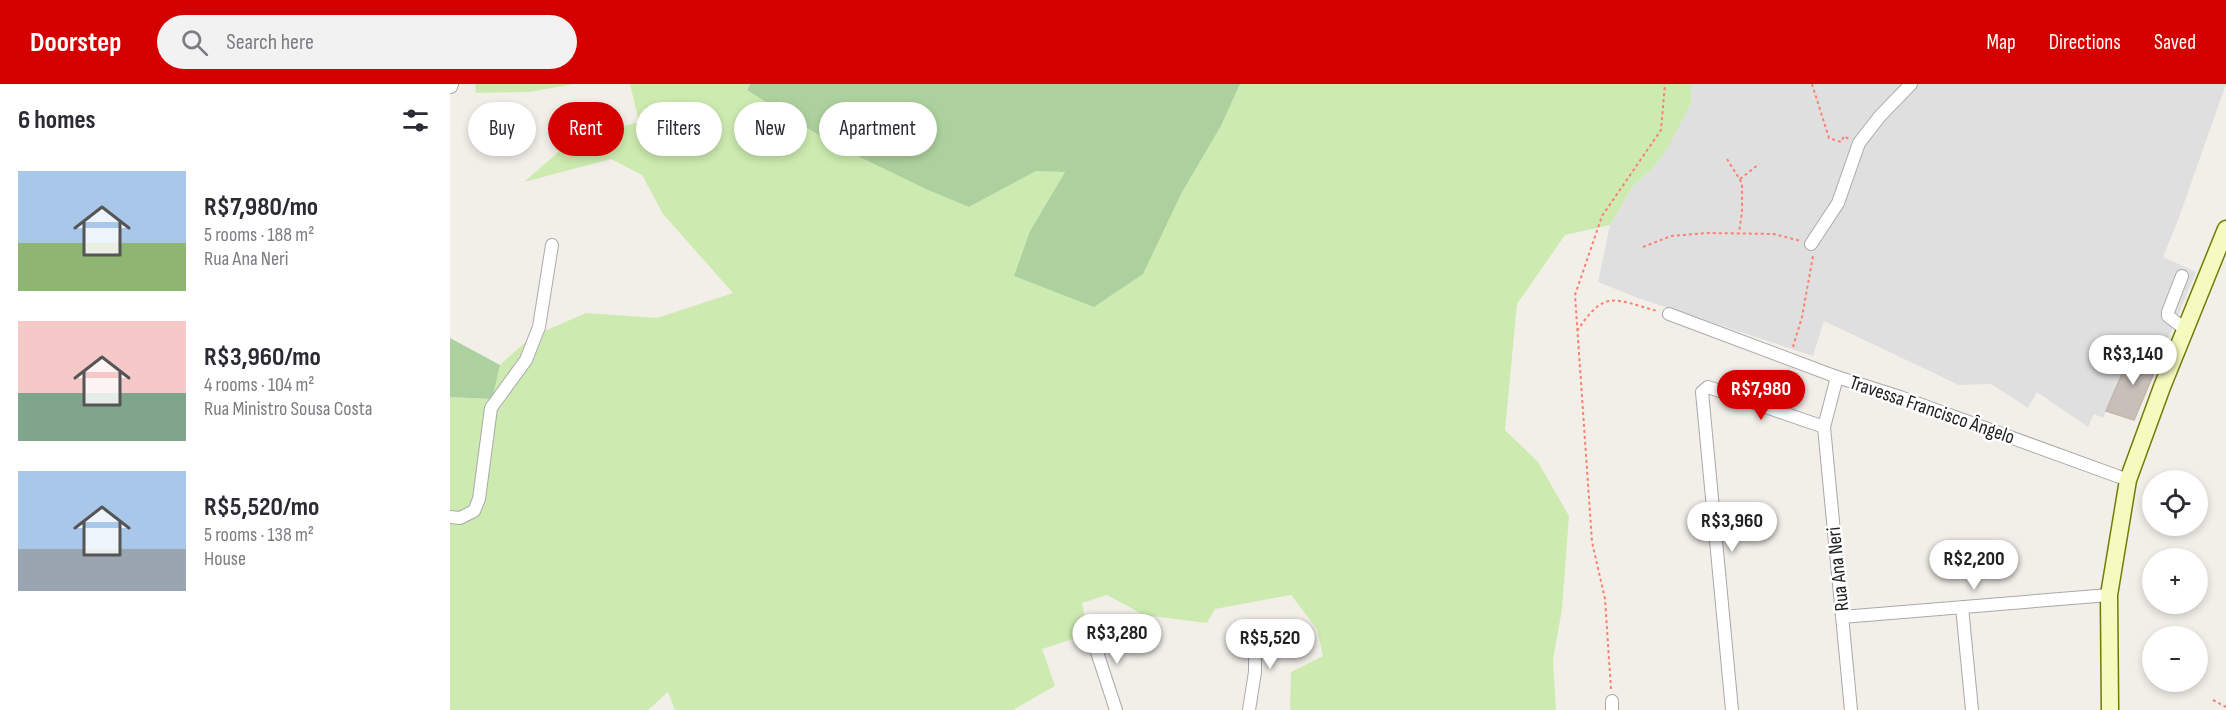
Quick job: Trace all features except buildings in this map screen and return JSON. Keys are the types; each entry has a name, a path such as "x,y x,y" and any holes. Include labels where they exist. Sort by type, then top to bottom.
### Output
{"main road":[{"path":"2110,710 2109,595 2128,480 2185,329 2226,229"}],"street":[{"path":"1811,244 1838,203 1859,143 1880,116 1911,84"},
{"path":"450,517 460,518 474,511 479,499 491,408 526,360 539,327 552,245"},
{"path":"2182,276 2168,316 2185,329"},
{"name":"Travessa Francisco Ângelo","path":"1669,314 1837,377 1900,397 2128,480"},
{"name":"Rua Ana Neri","path":"1837,377 1824,428 1851,710"},
{"path":"1732,710 1702,392 1708,387 1824,428"},
{"path":"1842,617 2109,595"},
{"path":"1962,607 1972,710"},
{"path":"1246,634 1255,653 1255,672 1249,710"},
{"path":"1095,646 1116,710"}],"path":[{"path":"1612,706 1605,598 1592,542 1575,295 1602,216 1660,130 1665,84"},
{"path":"1812,84 1829,138 1841,142 1844,136 1859,143"},
{"path":"1727,159 1742,183 1739,233"},
{"path":"1740,179 1759,164"},
{"path":"1643,247 1671,236 1707,233 1774,234 1811,244 1813,249 1807,295 1789,358"},
{"path":"1577,331 1590,313 1603,301 1614,299 1669,314"},
{"path":"2213,700 2226,707"}],"shaded area":[{"path":"1691,84 2226,84 2163,257 2196,272 2159,361 2132,351 2103,418 2094,414 2088,427 2037,392 2028,408 1991,384 1959,385 1824,321 1813,356 1638,298 1598,282 1610,225 1633,186 1653,168 1691,104"}],"green space":[{"path":"475,84 575,84 529,92 476,93"},
{"path":"630,84 750,84 747,89 771,102 734,102 734,156 807,156 807,121 819,127 819,156 873,156 969,207 1036,171 1065,172 1030,231 1181,194 1221,126 1240,84 1691,84 1691,104 1667,149 1653,168 1633,186 1610,225 1565,235 1517,304 1505,430 1538,462 1569,516 1562,609 1553,660 1556,710 1290,710 1291,672 1323,656 1317,629 1291,595 1215,609 1207,623 1144,615 1107,595 1082,603 1088,634 1042,649 1055,686 1013,710 675,710 668,692 648,710 450,710 450,397 491,399 500,365 531,337 586,313 657,318 733,293 663,214 642,175 611,159 524,182 554,156 624,156 624,126 636,123 636,156 722,156 722,102 636,102 636,109"},
{"path":"750,84 1240,84 1221,126 1181,194 1143,274 1094,307 1014,276 1030,231 1065,172 1036,171 969,207 858,156 937,156 937,102 819,102 819,135 807,128 807,102 766,102 747,90"},
{"path":"450,338 500,365 492,399 450,397"}]}
